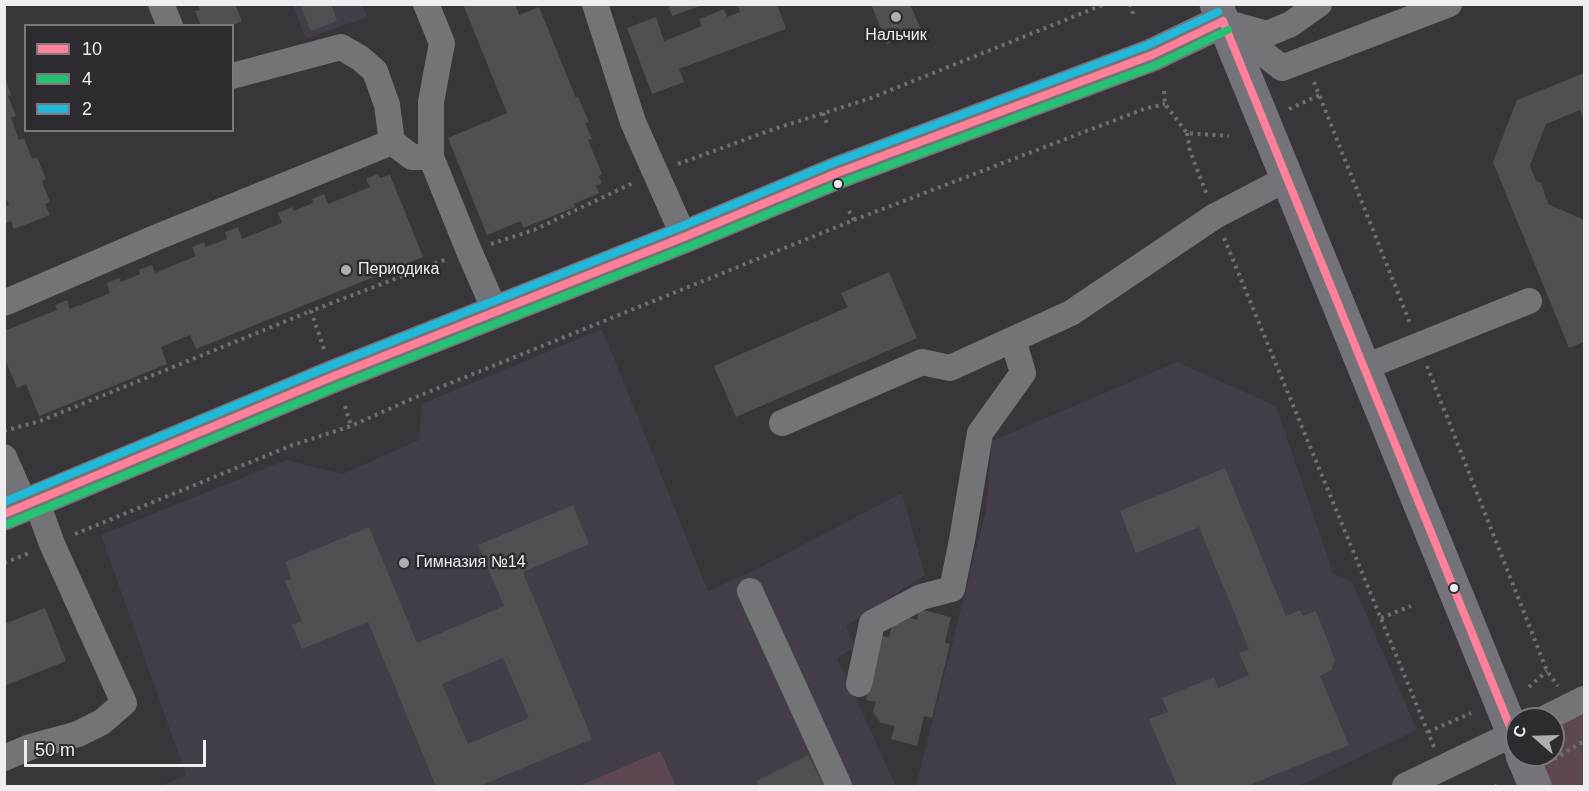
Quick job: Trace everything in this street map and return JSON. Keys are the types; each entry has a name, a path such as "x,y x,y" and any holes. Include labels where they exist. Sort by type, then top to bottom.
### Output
{"main road":[{"path":"22,506 334,376 496,313 844,170 1152,55 1223,10 1288,178 1505,711"},
{"path":"1527,767 1535,786"}],"street":[{"path":"161,4 169,24"},
{"path":"426,4 442,43 431,102 430,157 496,313"},
{"path":"595,4 633,122 684,237"},
{"path":"1223,10 1267,34 1291,24 1319,4"},
{"path":"1223,10 1282,68 1449,4"},
{"path":"234,75 341,47 360,58 375,71 387,105 392,142 412,157 430,157"},
{"path":"4,303 392,142"},
{"path":"782,423 922,362 950,368 1071,313 1215,216 1288,178"},
{"path":"1365,367 1529,301"},
{"path":"859,684 872,623 921,597 952,589 980,433 1023,373 1013,340"},
{"path":"4,457 22,506 52,544 124,703 102,722 78,734 30,747 4,758"},
{"path":"750,591 839,786"},
{"path":"1558,707 1573,695"},
{"path":"1405,786 1505,746"}],"path":[{"path":"4,431 39,421 311,311 469,251 534,230 655,172 771,130 871,98 1105,4"},
{"path":"1130,4 1133,14"},
{"path":"1311,75 1547,671 1573,695"},
{"path":"1164,91 1165,104 1187,133 1190,151 1215,216 1435,750"},
{"path":"1289,110 1320,95"},
{"path":"4,563 290,446 351,426 854,220 1144,109 1165,104"},
{"path":"824,113 827,124"},
{"path":"1187,133 1229,136"},
{"path":"849,211 854,220"},
{"path":"311,311 324,349"},
{"path":"345,406 351,426"},
{"path":"1381,618 1411,606"},
{"path":"1529,687 1547,671"},
{"path":"1428,732 1471,713"},
{"path":"1565,753 1584,741"}],"shaded area":[{"path":"293,5 362,5 367,17 306,39"},
{"name":"Гимназия №14","path":"602,329 708,591 757,569 902,493 925,575 846,626 855,647 837,658 896,786 160,786 186,775 101,535 286,460 342,474 419,440 422,404"},
{"path":"1177,362 1276,406 1333,573 1352,582 1417,730 1299,786 916,786 986,510 992,441"},
{"path":"1584,699 1584,786 1535,786 1527,767 1565,767 1565,711"},
{"path":"660,751 676,786 579,786"}],"building":[{"path":"198,4 235,4 242,21 234,24 200,24 195,11 200,10"},
{"path":"300,4 331,4 337,21 311,31"},
{"path":"463,4 515,4 519,15 539,7 576,98 578,97 589,122 585,123 592,139 588,140 602,174 599,176 602,183 596,186 599,193 574,204 575,207 523,228 521,221 487,235 448,138 507,113"},
{"path":"668,4 703,4 703,5 672,16"},
{"path":"737,4 777,4 786,29 679,69 684,82 652,94 627,28 656,17 664,41 702,26 699,19 724,9 727,17 740,12"},
{"name":"Нальчик","path":"871,4 910,4 921,30 887,44"},
{"path":"1584,73 1584,120 1580,110 1546,124 1530,165 1536,181 1541,183 1548,204 1584,220 1584,342 1569,348 1493,162 1517,100"},
{"path":"5,78 11,95 8,96 16,116 11,118 19,140 24,138 32,159 37,157 46,179 42,181 50,202 45,204 50,215 14,229 11,221 6,223 4,219 4,207 9,205 4,194"},
{"path":"378,174 380,178 390,175 423,257 196,349 190,335 161,347 167,364 39,416 26,384 17,388 4,357 4,331 57,310 55,305 67,300 70,309 110,293 107,283 119,278 121,282 140,274 139,270 152,265 155,273 196,256 192,247 204,242 206,247 227,239 225,232 238,227 242,239 282,223 278,213 292,207 294,211 313,203 312,199 324,194 328,204 370,187 366,179"},
{"path":"889,272 917,338 736,417 714,366 848,307 841,293"},
{"path":"1225,468 1286,616 1300,610 1303,616 1316,611 1335,660 1332,670 1320,676 1349,745 1247,786 1177,786 1149,719 1168,712 1162,698 1214,677 1218,688 1249,675 1239,653 1249,649 1199,527 1136,553 1120,511"},
{"path":"573,505 589,544 523,572 592,739 480,786 436,786 368,622 302,649 292,625 302,621 285,581 292,579 285,562 369,527 417,643 504,606 478,545","holes":["503,658 529,718 468,744 442,684"]},
{"path":"45,608 66,661 4,686 4,624"},
{"path":"919,609 951,617 945,642 950,644 932,718 924,716 917,746 891,739 895,726 881,723 873,712 876,702 866,700 882,636 889,637 892,624 905,616 917,620"},
{"path":"808,755 824,786 759,786 756,781"}],"transit line":[{"name":"2","path":"4,502 330,366 680,227 833,163 1148,45 1218,12"},
{"name":"10","path":"1223,21 1505,714"},
{"name":"10","path":"4,514 334,376 684,237 837,173 1152,55 1223,21"},
{"name":"4","path":"8,524 338,386 688,247 841,183 1156,65 1228,30"}],"place":[{"name":"Нальчик","path":"896,17"},
{"name":"Периодика","path":"346,270"},
{"name":"Гимназия №14","path":"404,563"}]}
